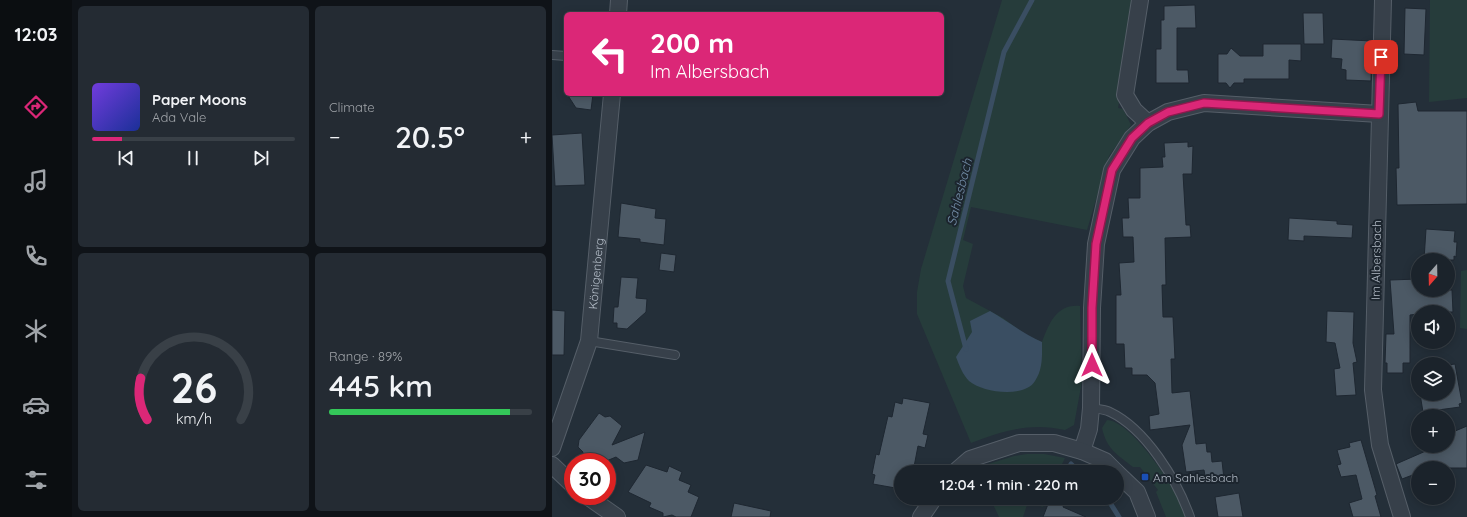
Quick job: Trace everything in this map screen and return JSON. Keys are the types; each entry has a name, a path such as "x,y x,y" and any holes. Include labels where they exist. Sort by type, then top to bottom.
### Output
{"street":[{"path":"618,12 619,0"},
{"path":"1140,0 1125,95 1134,110 1148,123"},
{"name":"Im Albersbach","path":"1383,0 1373,390 1380,445 1402,517"},
{"name":"Königenberg","path":"552,448 589,341 612,96"},
{"path":"1082,451 1089,429 1092,408 1092,308 1096,244 1112,170 1132,138 1148,123 1168,112 1204,103 1379,114"},
{"path":"963,465 970,459 1019,442 1054,443 1082,451 1105,461 1109,465"},
{"path":"552,465 564,476"},
{"path":"1124,479 1137,492 1148,517"},
{"path":"600,505 617,517"},
{"path":"921,517 929,505"}],"lane":[{"path":"552,55 564,56"},
{"path":"589,341 675,355"},
{"path":"1092,408 1108,411 1130,424 1163,464 1190,517"}],"green space":[{"path":"1002,0 1136,0 1118,108 1123,109 1131,125 1109,156 1087,230 971,207 963,240 973,244 963,286 966,298 1003,318 1026,335 1042,342 1051,322 1059,312 1072,306 1080,306 1082,381 1074,425 1065,430 1028,427 994,435 971,443 917,314 917,292 921,269"},
{"path":"1430,0 1467,0 1467,98 1429,102"},
{"path":"1467,270 1467,329 1460,328 1461,271"},
{"path":"1107,420 1126,429 1156,462 1179,499 1186,517 1166,517 1156,492 1158,490 1140,467 1133,467 1117,455 1110,447 1102,428"},
{"path":"1044,454 1065,458 1062,465 985,465 1014,456"},
{"path":"993,505 1027,505 1023,517 999,517"}],"water":[{"path":"990,311 1042,342 1042,362 1038,376 1030,386 1022,390 1013,392 993,391 975,385 967,379 958,363 956,357 972,332 970,321"}],"building":[{"path":"1195,5 1196,28 1177,28 1177,70 1188,70 1189,83 1156,83 1156,49 1161,49 1161,20 1164,20 1164,6"},
{"path":"1405,8 1426,9 1424,55 1404,54"},
{"path":"1303,13 1323,13 1324,44 1304,44"},
{"path":"1332,39 1372,41 1371,81 1346,80 1346,70 1341,69 1342,59 1331,58"},
{"path":"1263,44 1301,44 1301,61 1289,60 1289,79 1244,79 1244,83 1234,83 1230,88 1226,83 1218,83 1218,54 1227,54 1231,48 1240,56 1263,56"},
{"path":"568,96 593,96 591,110 576,108"},
{"path":"1416,102 1418,111 1467,111 1467,204 1397,205 1396,168 1399,168 1398,104"},
{"path":"582,133 585,185 555,186 552,135"},
{"path":"1188,142 1188,147 1193,146 1192,174 1183,174 1186,225 1190,225 1191,237 1165,238 1166,285 1162,285 1163,317 1173,317 1175,359 1171,359 1172,393 1190,391 1196,444 1206,443 1207,452 1211,452 1212,462 1222,461 1224,479 1206,481 1204,470 1186,472 1182,445 1190,425 1150,430 1149,416 1159,414 1155,383 1147,375 1132,375 1132,368 1125,368 1124,344 1116,344 1116,295 1121,295 1119,263 1134,262 1133,237 1123,237 1122,218 1129,218 1128,198 1140,198 1140,168 1163,167 1162,157 1165,157 1164,143"},
{"path":"621,203 656,209 655,218 666,219 664,245 640,242 640,239 618,237"},
{"path":"1289,218 1337,221 1337,224 1353,225 1352,238 1304,236 1304,241 1288,240"},
{"path":"1426,229 1455,231 1454,242 1457,242 1456,257 1455,253 1424,253"},
{"path":"661,253 676,255 674,272 659,270"},
{"path":"621,277 638,278 636,298 647,299 646,312 627,329 617,328 617,323 613,323 614,307 618,307"},
{"path":"1411,279 1411,297 1452,297 1453,305 1411,305 1410,363 1403,363 1403,373 1387,373 1387,363 1385,363 1386,334 1394,334 1390,280"},
{"path":"552,310 565,311 564,355 552,355"},
{"path":"1327,311 1354,312 1353,343 1357,362 1353,363 1356,395 1336,396 1334,369 1340,368 1335,343 1326,342"},
{"path":"1455,364 1462,403 1459,404 1460,407 1445,409 1422,409 1421,401 1455,401"},
{"path":"903,398 930,403 923,434 928,435 925,448 918,446 914,465 894,465 894,488 873,484 875,475 872,474 876,454 879,455 888,416 892,417 895,402 902,404"},
{"path":"599,413 605,417 610,416 622,426 612,445 645,432 638,460 624,463 616,457 616,453 583,453 578,447 579,440"},
{"path":"1467,426 1467,468 1455,468 1455,461 1411,461 1411,476 1402,479 1396,464 1421,453 1455,453 1455,431"},
{"path":"1361,440 1377,495 1375,496 1381,517 1353,517 1349,503 1362,499 1356,475 1341,477 1337,465 1341,464 1337,450 1350,447 1349,443"},
{"path":"646,465 667,472 669,466 682,472 679,480 691,485 688,492 699,497 691,517 676,517 672,515 663,517 663,513 649,507 651,503 628,492"},
{"path":"1239,493 1243,517 1218,517 1215,497"},
{"path":"734,503 771,511 770,517 731,517"},
{"path":"1048,505 1064,505 1063,507 1086,517 1043,517"}],"waterway":[{"name":"Sahlesbach","path":"966,349 948,281 1004,52 1032,0"},
{"name":"Sahlesbach","path":"1111,505 1119,517"}],"place":[{"name":"Am Sahlesbach","path":"1145,477"}],"route":[{"path":"1092,365 1092,308 1096,244 1112,170 1132,138 1148,123 1168,112 1204,103 1379,114 1381,57"}]}
